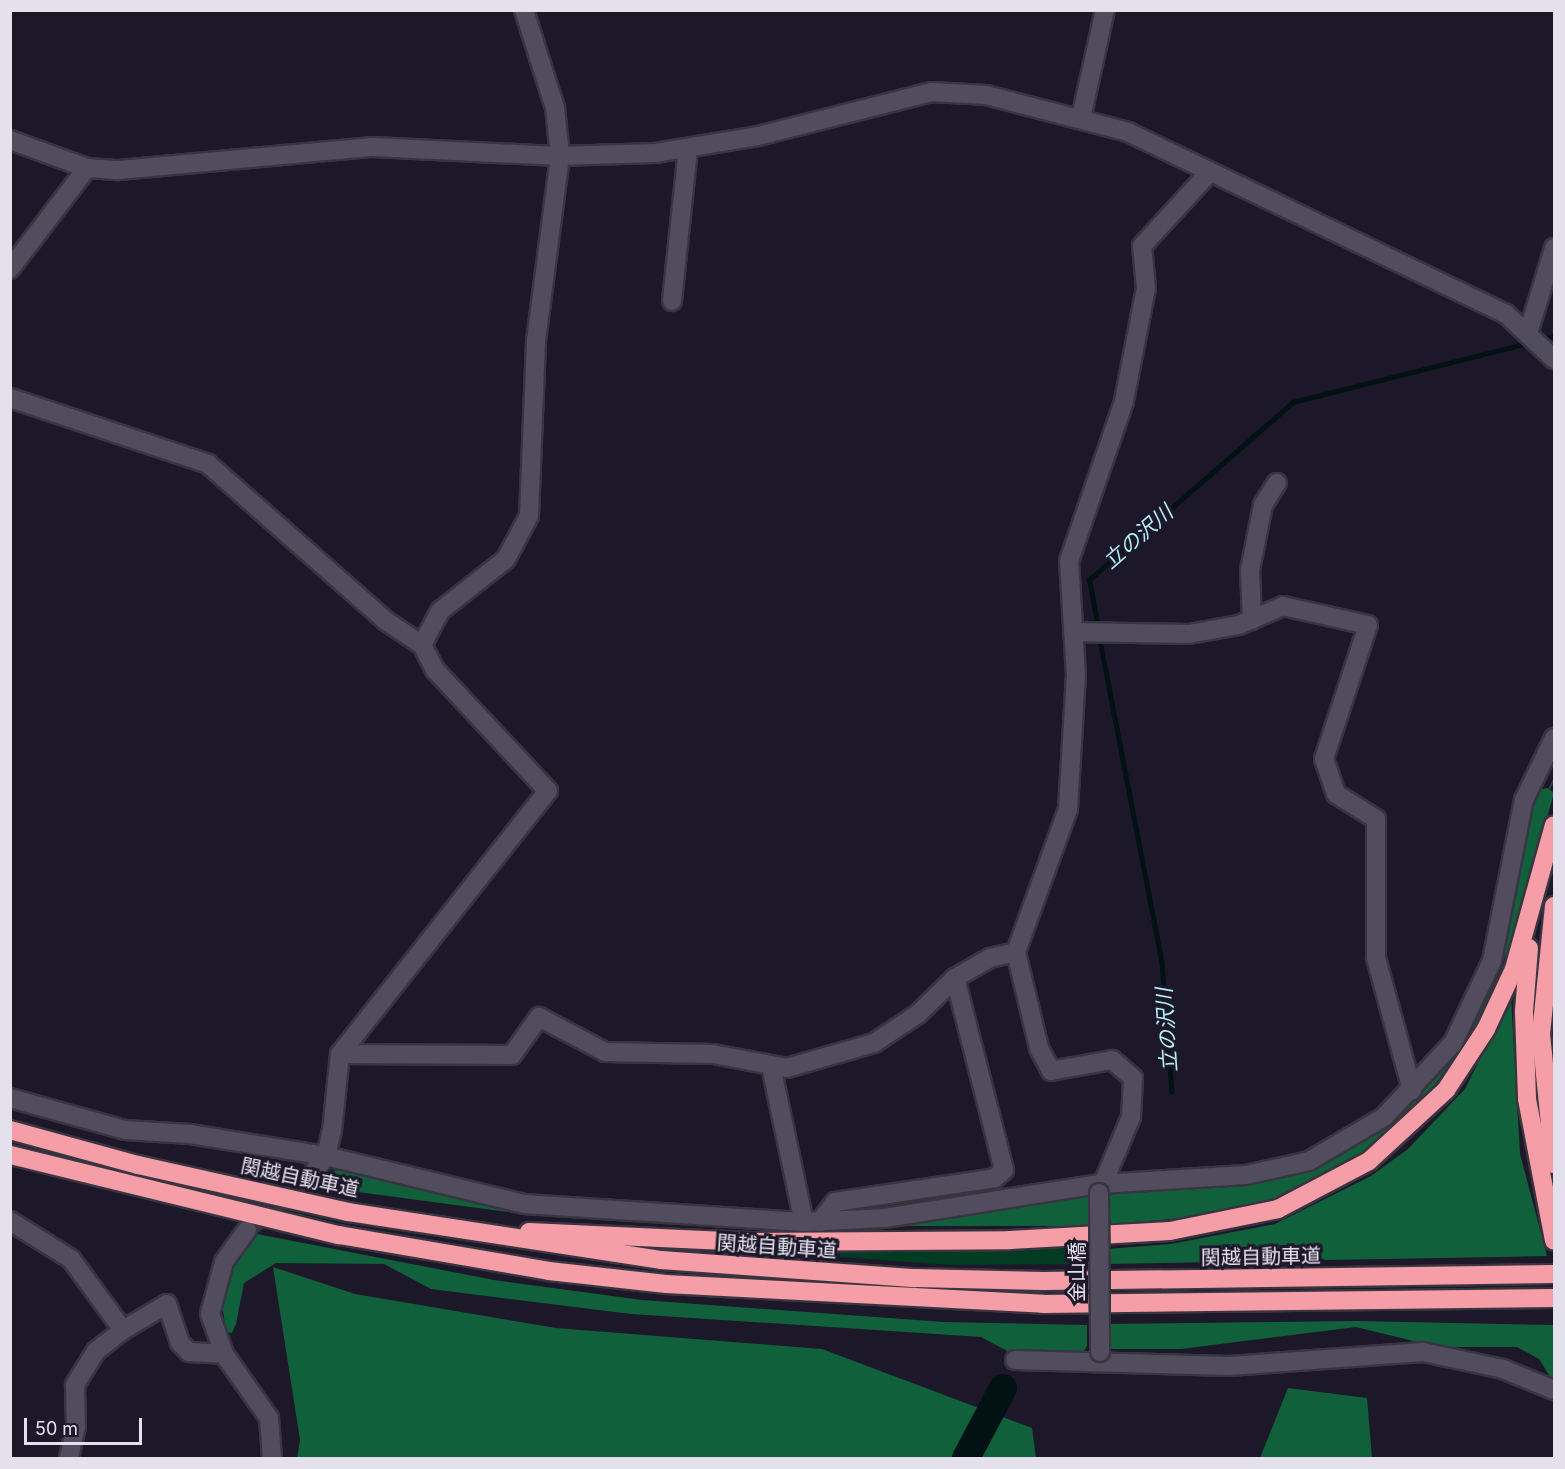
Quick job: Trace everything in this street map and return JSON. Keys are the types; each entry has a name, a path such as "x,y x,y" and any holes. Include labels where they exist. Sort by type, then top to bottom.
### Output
{"highway":[{"path":"348,1212 588,1236 824,1243 1078,1238 1241,1219 1308,1197 1369,1161 1446,1090 1501,999 1538,890 1554,825"},
{"path":"1538,890 1526,978 1526,1080 1533,1148 1554,1240"},
{"path":"1554,906 1541,1034 1554,1164"},
{"name":"関越自動車道","path":"10,1130 348,1212 661,1260 903,1278 1183,1281 1546,1274"},
{"path":"10,1155 339,1235 549,1271 666,1284 921,1302 1551,1302"}],"street":[{"path":"422,645 440,611 506,559 529,516 536,341 560,156 555,108 524,10"},
{"path":"1081,118 1105,10"},
{"path":"10,140 87,168 233,163 373,147 560,156 688,150 932,92 986,95 1128,132 1208,174 1469,294 1531,332 1554,359"},
{"path":"672,301 688,150"},
{"path":"10,269 87,168"},
{"path":"1100,1188 1131,1117 1133,1078 1112,1060 1052,1071 1036,1037 1016,952 1068,809 1073,632 1069,561 1124,401 1146,288 1143,246 1208,174"},
{"path":"1531,332 1554,248"},
{"path":"10,398 208,464 386,621 422,645 435,670 548,791 340,1053 326,1156 307,1181"},
{"path":"1252,620 1250,570 1263,505 1277,483"},
{"path":"1073,632 1189,634 1252,620 1283,606 1368,625 1324,759 1336,794 1376,819 1376,958 1412,1090"},
{"path":"10,1098 125,1130 190,1134 326,1156 524,1204 812,1222 885,1218 1100,1188 1246,1175 1309,1161 1384,1117 1412,1090 1453,1043 1481,990 1524,800 1544,778 1554,738"},
{"path":"340,1053 512,1055 539,1017 605,1052 713,1054 787,1068 874,1043 918,1014 955,978 990,958 1016,952"},
{"path":"812,1222 835,1202 995,1178 1004,1170 955,978"},
{"path":"771,1066 812,1222"},
{"name":"金山橋","path":"1100,1188 1102,1357"},
{"path":"10,1221 71,1259 123,1330"},
{"path":"247,1230 224,1262 213,1294 210,1314 224,1354 269,1418 272,1458"},
{"path":"69,1458 76,1427 75,1385 96,1352 123,1330 167,1304 189,1352 224,1354"},
{"path":"1015,1360 1102,1357 1228,1366 1423,1352 1503,1369 1554,1390"}],"green space":[{"path":"1547,788 1554,793 1510,945 1476,1026 1424,1100 1355,1160 1279,1197 1195,1217 1111,1224 1107,1192 1345,1147 1470,1025 1535,791"},
{"path":"1511,997 1520,1154 1547,1256 1108,1264 1107,1249 1171,1244 1275,1224 1371,1176 1408,1149 1465,1089"},
{"path":"339,1170 524,1214 313,1186 326,1172"},
{"path":"1088,1195 1089,1226 867,1226 1015,1208"},
{"path":"257,1234 494,1280 642,1300 944,1322 1087,1325 1087,1346 1083,1353 1011,1353 981,1337 631,1314 431,1289 384,1264 276,1263 244,1283 236,1324 232,1333 226,1332 221,1296 232,1266"},
{"path":"1088,1248 1089,1264 952,1265 768,1252"},
{"path":"273,1267 355,1294 556,1328 822,1349 1032,1428 1036,1458 297,1458 300,1440"},
{"path":"1357,1321 1554,1325 1554,1383 1539,1359 1517,1347 1438,1347 1356,1327 1181,1349 1109,1349 1108,1324"},
{"path":"1288,1388 1367,1398 1372,1458 1260,1458"}],"waterway":[{"name":"立の沢川","path":"1539,340 1554,336"},
{"name":"立の沢川","path":"1098,627 1089,580 1293,402 1528,343"},
{"name":"立の沢川","path":"1099,635 1162,963 1172,1092"},
{"name":"立の沢川","path":"966,1458 1003,1388"}],"tunnel":[{"path":"253,1225 307,1181"}]}
